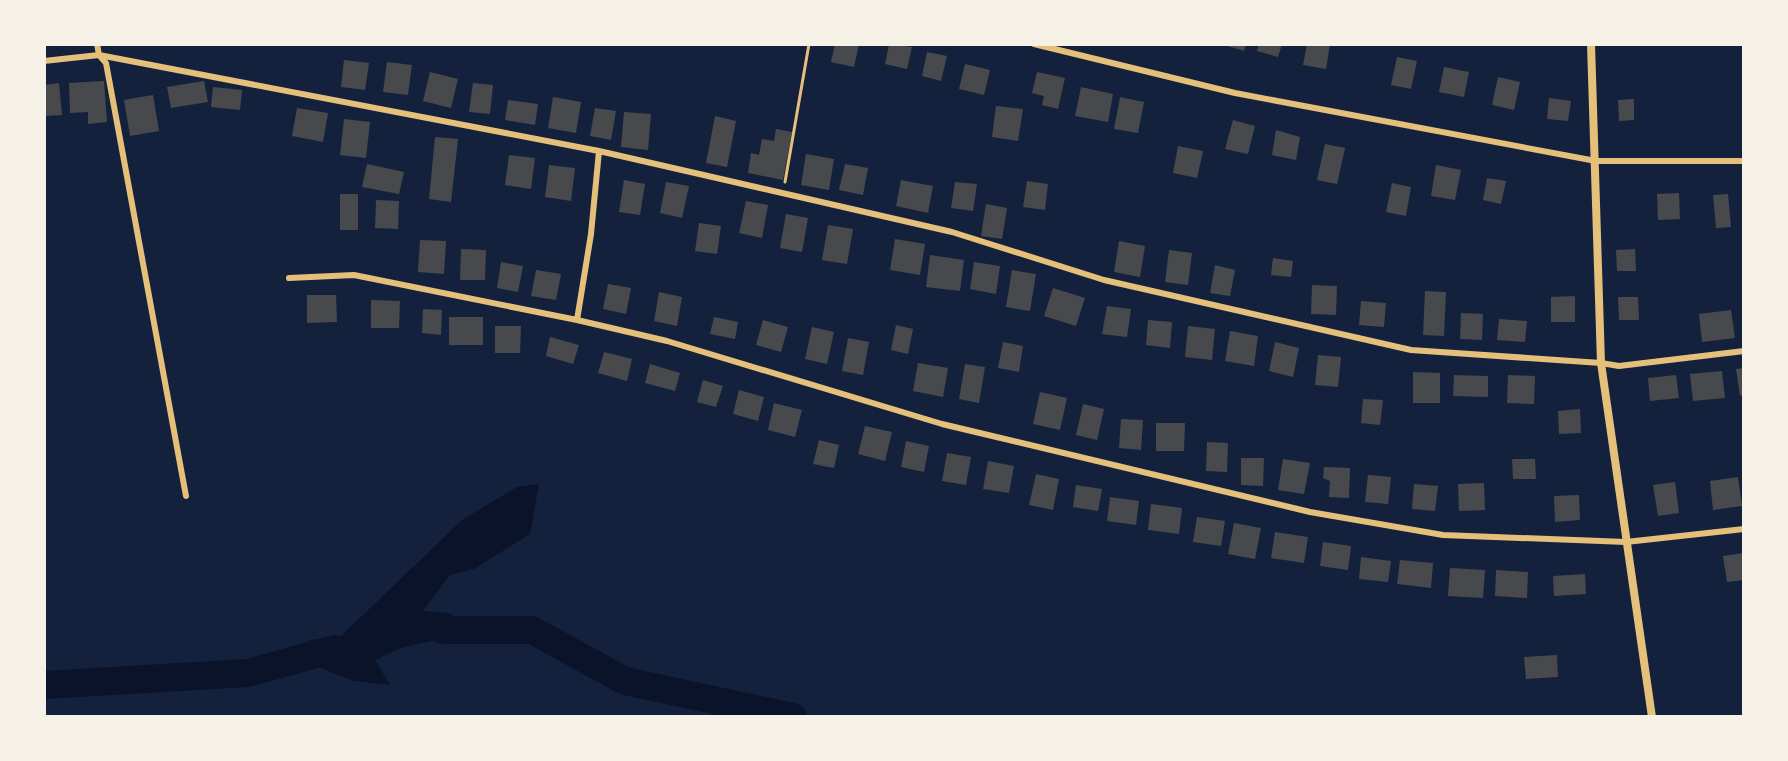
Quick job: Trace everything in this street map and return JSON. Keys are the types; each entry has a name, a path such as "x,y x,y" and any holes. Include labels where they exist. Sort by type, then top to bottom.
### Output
{"street":[{"path":"97,44 99,55 106,63 186,496"},
{"path":"1034,44 1235,93 1596,161 1744,161"},
{"path":"1591,44 1601,363 1652,717"},
{"path":"44,61 99,55 599,151 952,232 1104,280 1411,350 1619,366 1744,351"},
{"path":"577,320 591,234 599,151"},
{"path":"289,278 354,275 577,320 667,341 942,424 1310,512 1443,535 1626,542 1744,529"}],"path":[{"path":"783,193 809,44"}],"water":[{"path":"539,484 530,534 474,569 450,575 423,611 449,613 478,630 401,648 375,660 390,685 353,681 299,659 310,640 341,636 462,520 517,487"}],"building":[{"path":"835,44 859,44 854,67 831,62"},
{"path":"889,44 912,47 907,69 885,64"},
{"path":"1221,44 1246,44 1244,51"},
{"path":"1259,44 1282,44 1278,57 1257,51"},
{"path":"1307,44 1330,44 1326,69 1303,65"},
{"path":"927,52 947,56 941,81 922,76"},
{"path":"1397,57 1417,61 1411,89 1391,85"},
{"path":"344,60 369,63 365,90 341,87"},
{"path":"387,62 412,65 408,95 383,92"},
{"path":"965,64 990,70 984,95 959,89"},
{"path":"1444,67 1469,72 1464,97 1439,92"},
{"path":"430,72 458,79 451,108 423,101"},
{"path":"1037,72 1065,78 1058,109 1042,105 1044,96 1032,93"},
{"path":"1498,77 1520,82 1514,110 1492,105"},
{"path":"104,81 107,122 88,124 88,112 70,113 69,83"},
{"path":"204,81 208,102 171,108 167,87"},
{"path":"59,83 62,115 44,116 44,85"},
{"path":"473,83 493,85 490,114 469,112"},
{"path":"213,87 242,90 240,110 211,107"},
{"path":"1081,87 1113,94 1108,122 1075,116"},
{"path":"153,95 159,131 130,136 124,100"},
{"path":"553,97 581,102 576,133 548,128"},
{"path":"1120,97 1144,102 1138,133 1114,129"},
{"path":"1549,98 1571,101 1568,121 1547,119"},
{"path":"1634,99 1634,120 1619,121 1618,100"},
{"path":"508,100 538,104 535,125 505,120"},
{"path":"996,106 1023,109 1018,141 992,137"},
{"path":"297,108 328,113 323,142 292,136"},
{"path":"595,108 616,111 611,140 590,136"},
{"path":"624,112 651,114 648,150 621,147"},
{"path":"715,116 736,121 727,167 706,163"},
{"path":"344,119 370,122 366,158 340,155"},
{"path":"1233,120 1255,126 1248,154 1225,149"},
{"path":"776,129 792,132 783,180 748,173 751,153 759,155 762,139 774,141"},
{"path":"1276,130 1300,137 1296,160 1272,155"},
{"path":"435,137 458,139 451,202 429,199"},
{"path":"1325,144 1345,148 1337,184 1317,180"},
{"path":"1178,146 1203,151 1197,178 1173,173"},
{"path":"806,154 834,159 829,190 801,185"},
{"path":"509,155 535,158 531,189 505,185"},
{"path":"367,164 404,172 399,194 362,187"},
{"path":"845,164 868,168 863,195 839,190"},
{"path":"549,165 575,168 571,201 545,197"},
{"path":"1436,165 1461,170 1455,200 1431,196"},
{"path":"1487,178 1506,181 1501,204 1483,200"},
{"path":"624,180 645,184 640,215 619,212"},
{"path":"901,180 933,186 928,213 896,206"},
{"path":"1027,181 1048,184 1045,210 1023,207"},
{"path":"666,182 689,186 682,218 660,213"},
{"path":"955,182 977,184 973,211 951,208"},
{"path":"1392,183 1411,187 1406,216 1386,212"},
{"path":"1679,193 1680,219 1658,220 1657,194"},
{"path":"340,194 358,194 358,230 340,230"},
{"path":"1728,194 1731,227 1716,228 1713,195"},
{"path":"376,200 399,201 398,229 375,228"},
{"path":"746,201 768,205 762,238 739,233"},
{"path":"986,204 1007,208 1002,239 981,236"},
{"path":"786,214 808,218 802,252 780,248"},
{"path":"699,223 721,226 717,254 695,251"},
{"path":"828,225 853,229 847,264 822,260"},
{"path":"895,239 925,244 920,275 890,270"},
{"path":"420,240 446,241 444,274 418,272"},
{"path":"1119,241 1145,246 1140,277 1114,272"},
{"path":"461,249 486,250 485,280 460,280"},
{"path":"1635,249 1636,271 1617,271 1616,250"},
{"path":"1169,250 1192,253 1188,285 1165,282"},
{"path":"930,255 964,260 960,291 926,287"},
{"path":"1273,258 1293,261 1291,277 1271,275"},
{"path":"501,262 523,266 518,292 497,288"},
{"path":"974,262 1000,266 996,294 970,289"},
{"path":"1215,265 1235,270 1230,296 1210,293"},
{"path":"536,270 561,274 556,300 531,296"},
{"path":"1012,270 1036,274 1030,311 1006,307"},
{"path":"608,284 631,288 626,314 603,309"},
{"path":"1312,285 1337,286 1336,315 1311,314"},
{"path":"1053,288 1085,298 1076,326 1044,316"},
{"path":"1425,291 1446,292 1444,336 1423,335"},
{"path":"659,292 682,297 677,326 654,321"},
{"path":"307,295 336,295 337,322 307,323"},
{"path":"1575,296 1575,322 1551,322 1551,297"},
{"path":"1618,297 1638,297 1639,320 1619,320"},
{"path":"371,300 400,301 399,328 371,328"},
{"path":"1361,301 1386,303 1384,327 1359,325"},
{"path":"1107,306 1131,309 1127,337 1102,334"},
{"path":"423,309 442,310 441,335 422,333"},
{"path":"1731,310 1735,338 1702,342 1699,314"},
{"path":"1461,313 1483,314 1482,340 1460,339"},
{"path":"449,317 483,317 483,345 449,345"},
{"path":"714,317 738,322 735,339 710,334"},
{"path":"1499,319 1527,321 1525,342 1497,340"},
{"path":"763,320 788,327 781,352 756,345"},
{"path":"1148,320 1172,322 1170,348 1146,345"},
{"path":"896,325 913,329 908,354 891,350"},
{"path":"495,326 521,326 520,353 495,353"},
{"path":"1188,326 1215,329 1212,360 1185,357"},
{"path":"812,327 834,332 827,364 805,359"},
{"path":"1230,331 1258,336 1254,366 1225,361"},
{"path":"550,337 579,345 573,364 546,356"},
{"path":"848,338 869,342 863,375 842,371"},
{"path":"1003,342 1023,346 1019,372 998,368"},
{"path":"1275,342 1299,348 1293,377 1269,371"},
{"path":"604,352 632,359 627,381 598,373"},
{"path":"1318,355 1341,357 1338,387 1315,385"},
{"path":"918,363 948,368 943,397 913,391"},
{"path":"650,364 680,373 675,391 645,383"},
{"path":"965,364 985,367 979,403 959,399"},
{"path":"1744,368 1744,395 1740,396 1736,369"},
{"path":"1722,371 1725,398 1693,401 1690,374"},
{"path":"1413,372 1440,373 1440,403 1413,403"},
{"path":"1454,375 1488,376 1488,397 1453,396"},
{"path":"1508,375 1535,376 1534,404 1507,403"},
{"path":"1676,375 1679,398 1650,401 1648,378"},
{"path":"703,380 723,386 716,407 697,402"},
{"path":"739,390 764,397 758,421 733,414"},
{"path":"1040,392 1067,398 1060,430 1033,424"},
{"path":"1363,399 1383,400 1380,425 1361,423"},
{"path":"774,403 802,410 795,437 768,430"},
{"path":"1083,404 1104,409 1097,440 1076,435"},
{"path":"1580,409 1581,433 1559,434 1558,411"},
{"path":"1121,419 1143,420 1141,450 1119,448"},
{"path":"1156,423 1185,423 1184,451 1156,451"},
{"path":"865,426 892,432 885,461 858,454"},
{"path":"819,440 839,445 834,468 813,464"},
{"path":"906,441 929,446 924,472 901,467"},
{"path":"1207,442 1228,443 1227,472 1206,471"},
{"path":"947,453 971,457 966,485 942,481"},
{"path":"1241,458 1264,458 1263,486 1241,485"},
{"path":"1283,459 1310,463 1304,494 1278,490"},
{"path":"1512,459 1535,459 1536,479 1513,479"},
{"path":"988,461 1014,466 1009,493 983,489"},
{"path":"1324,467 1350,468 1349,498 1329,497 1330,481 1323,478"},
{"path":"1036,474 1059,479 1053,510 1029,505"},
{"path":"1368,475 1391,477 1388,504 1365,502"},
{"path":"1738,477 1742,506 1713,510 1710,481"},
{"path":"1675,482 1679,513 1658,516 1653,485"},
{"path":"1484,483 1485,510 1459,511 1458,484"},
{"path":"1414,484 1438,486 1435,511 1412,509"},
{"path":"1076,485 1102,489 1098,511 1073,507"},
{"path":"1579,495 1580,520 1555,522 1554,496"},
{"path":"1110,497 1139,501 1136,525 1107,521"},
{"path":"1151,504 1182,508 1179,534 1148,530"},
{"path":"1197,517 1225,521 1221,546 1193,542"},
{"path":"1234,523 1261,528 1255,559 1228,554"},
{"path":"1275,532 1308,537 1304,563 1271,558"},
{"path":"1323,542 1351,546 1348,570 1320,566"},
{"path":"1744,553 1744,580 1727,582 1723,556"},
{"path":"1361,557 1391,561 1388,582 1359,579"},
{"path":"1400,560 1433,563 1431,588 1397,584"},
{"path":"1450,568 1485,570 1483,598 1448,596"},
{"path":"1496,570 1528,572 1527,598 1495,596"},
{"path":"1585,574 1586,594 1554,596 1553,576"},
{"path":"1557,655 1558,677 1526,679 1524,657"}],"waterway":[{"path":"442,630 532,630 625,681 793,717"},
{"path":"44,685 248,673 335,649"}]}
